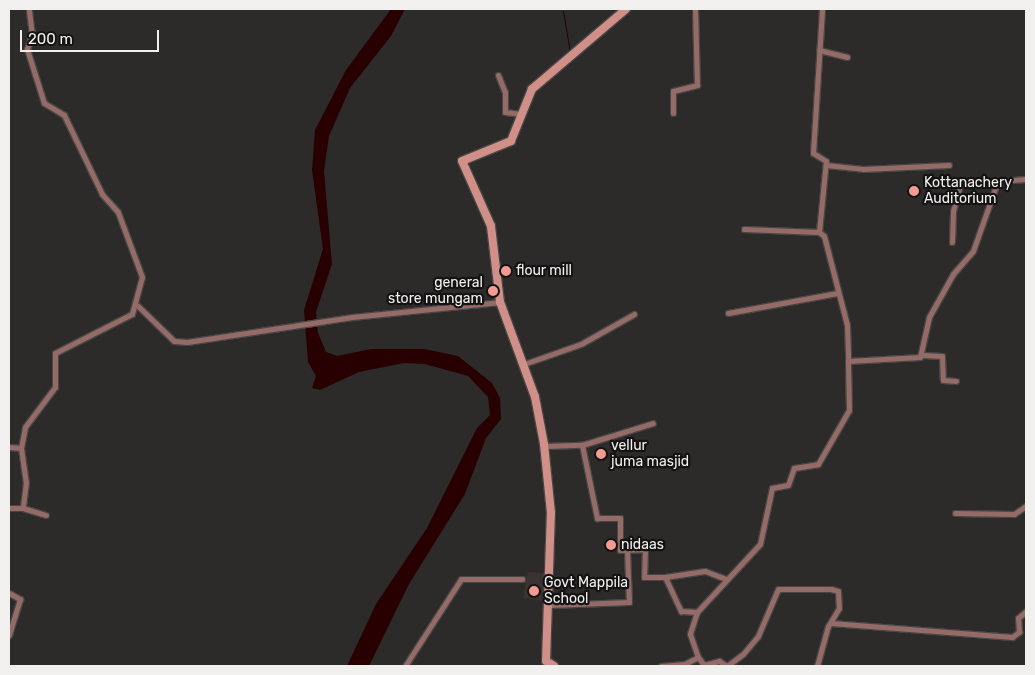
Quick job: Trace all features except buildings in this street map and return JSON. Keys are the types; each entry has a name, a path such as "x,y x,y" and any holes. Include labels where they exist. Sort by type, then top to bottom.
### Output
{"main road":[{"path":"554,666 546,661 550,605 551,513 544,446 524,364 500,302 491,226 462,161 511,141 532,89 626,9"}],"street":[{"path":"23,508 26,482 21,448 25,428 54,387 55,353 126,318 138,306 142,277 131,240 118,212 102,194 64,115 44,103 27,49 32,35 28,9"},
{"path":"673,113 673,91 697,85 695,9"},
{"path":"822,9 813,153 826,166 863,169 949,165"},
{"path":"819,50 848,57"},
{"path":"498,76 505,92 506,112 522,114"},
{"path":"817,666 831,622 839,608 838,591 782,587 758,636 728,666 719,661 704,665 698,657 690,634 698,612 726,579 760,544 772,488 788,485 794,468 817,467 849,410 847,325 837,293 829,248 819,232 826,166"},
{"path":"952,242 952,211 960,184 1026,179"},
{"path":"923,355 929,317 953,274 974,250 998,180"},
{"path":"744,229 819,232"},
{"path":"728,313 837,293"},
{"path":"138,306 177,342 352,317 500,302"},
{"path":"524,364 582,344 634,314"},
{"path":"848,361 923,355 942,356 943,380 956,381"},
{"path":"544,446 582,446 653,423"},
{"path":"582,446 596,518 620,518 620,550 646,549 644,578 705,571 726,579"},
{"path":"9,447 21,448"},
{"path":"956,513 1014,514 1026,506"},
{"path":"9,508 23,508 46,515"},
{"path":"550,605 629,602 627,550"},
{"path":"664,577 681,611 698,612"},
{"path":"405,666 460,579 522,579"},
{"path":"9,593 20,599 9,635"},
{"path":"831,622 1012,637 1019,632 1018,618 1026,611"},
{"path":"661,666 685,664 698,657"}],"shaded area":[{"path":"391,9 405,9 391,36 350,88 329,136 324,171 332,264 316,312 318,333 326,352 337,356 371,349 424,349 458,356 492,383 500,398 501,419 486,438 465,494 409,584 369,666 347,666 376,604 427,528 477,428 490,415 488,397 468,376 425,364 404,363 359,372 320,390 312,388 316,376 308,362 304,310 323,249 312,170 315,130 346,70"},
{"name":"Govt Mappila School","path":"528,572 546,573 544,601 523,598"}],"waterway":[{"path":"563,11 570,52"}],"place":[{"name":"Kottanachery Auditorium","path":"914,191"},
{"name":"flour mill","path":"506,271"},
{"name":"general store mungam","path":"493,291"},
{"name":"vellur juma masjid","path":"601,454"},
{"name":"nidaas","path":"611,545"},
{"name":"Govt Mappila School","path":"534,591"}]}
